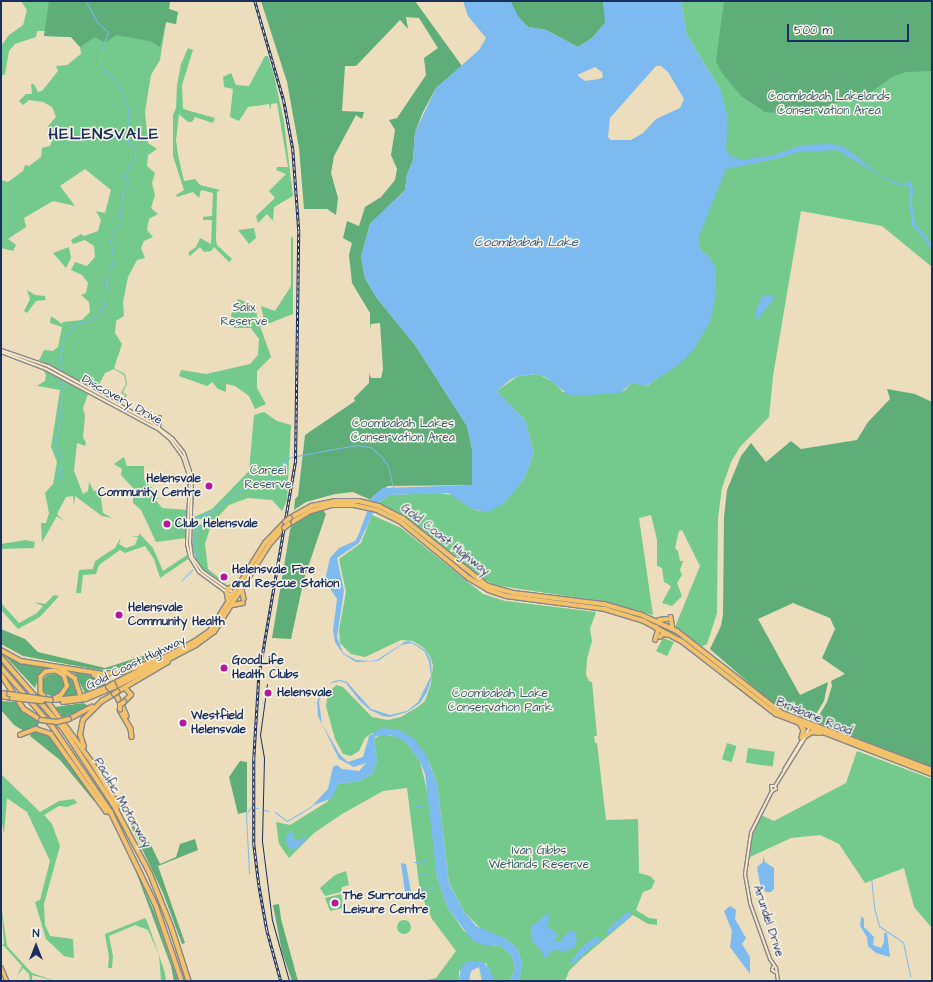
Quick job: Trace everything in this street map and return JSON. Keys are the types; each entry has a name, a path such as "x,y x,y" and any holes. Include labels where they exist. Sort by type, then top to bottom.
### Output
{"highway":[{"name":"Gold Coast Highway","path":"236,596 242,590 269,545 284,528 290,518 299,512 316,507 340,504 366,504 378,508 400,521 469,578 489,590 510,597 592,604 629,610 665,625"},
{"name":"Gold Coast Highway","path":"2,696 52,701 82,698 113,689 211,635 236,596 240,585 269,538 287,523 316,507"},
{"path":"240,585 227,590 231,604 243,601 242,590"},
{"name":"Gold Coast Highway","path":"113,689 206,634 231,604"},
{"name":"Gold Coast Highway","path":"592,604 624,614 662,630"},
{"path":"629,610 662,621 669,618 670,625 674,630"},
{"name":"Brisbane Road","path":"665,625 674,630 771,707 827,734 863,746"},
{"path":"655,626 658,631 655,640"},
{"name":"Brisbane Road","path":"662,630 691,648 763,706 797,722 924,769 932,774"},
{"path":"660,637 667,634 691,648"},
{"path":"1,650 21,661 86,671 119,673 172,654"},
{"path":"124,688 177,655"},
{"name":"Pacific Motorway","path":"1,657 63,728 115,804 155,887 189,981"},
{"name":"Pacific Motorway","path":"1,667 53,727 106,809 111,812 156,905 182,981"},
{"path":"58,667 74,677 82,698"},
{"path":"52,701 61,695 67,686 64,676 56,671 43,675 40,688 86,752 108,792"},
{"path":"86,671 102,677 113,689 127,716"},
{"path":"1,674 24,709 41,720 57,722 70,719 103,700"},
{"path":"86,752 80,737 81,724 89,712 113,689 129,689 131,695 121,705"},
{"path":"121,705 131,729 132,737"},
{"path":"797,722 804,730 802,741"},
{"path":"20,735 31,730 44,730 53,736 99,797"},
{"path":"28,737 31,730"},
{"path":"806,736 812,732 827,734"},
{"name":"Brisbane Road","path":"924,769 932,770"}],"main road":[{"name":"Discovery Drive","path":"1,351 48,366 160,428 179,447 191,471 194,492 190,543 193,559 202,571 227,590"},
{"name":"Discovery Drive","path":"1,351 46,369 158,429 174,444 186,463 190,478 187,544 190,557 199,572 236,596"},
{"path":"160,417 160,428"},
{"path":"802,741 811,727"},
{"path":"802,741 811,727"},
{"name":"Arundel Drive","path":"778,981 775,972 777,970 774,967 750,903 745,874 750,833 772,791 776,789 775,786 802,741"},
{"path":"1,967 7,981"}],"green space":[{"path":"21,1 170,1 169,9 178,12 176,24 166,22 160,60 151,75 145,112 148,143 157,149 148,155 147,166 155,173 152,183 155,195 151,208 158,214 149,219 147,230 153,237 144,241 141,248 145,258 137,260 128,277 123,302 124,316 116,321 115,333 122,344 114,368 125,374 127,384 123,392 127,395 122,404 125,395 121,393 126,384 124,375 114,369 105,373 96,390 39,360 44,350 53,351 58,347 62,327 50,323 51,316 62,324 63,322 82,320 90,312 89,302 81,295 86,293 88,283 82,275 71,270 75,262 87,266 95,257 94,246 85,240 73,244 71,240 81,234 84,236 98,231 101,220 96,211 105,213 111,190 85,169 60,186 75,206 53,201 24,218 26,227 8,239 16,245 13,251 1,248 1,180 8,182 23,171 25,165 29,166 41,157 42,148 50,146 54,136 48,126 56,117 52,107 43,102 29,100 23,105 19,101 26,94 32,94 31,84 34,84 38,92 42,91 58,71 56,66 67,65 81,54 80,47 71,37 44,36 45,31 37,31 36,37 15,44 9,51 5,74 1,76 1,46 9,35 23,25 27,10"},
{"path":"49,1 170,1 169,9 178,12 176,24 166,22 160,47 150,41 116,35 105,43 95,37 80,47 71,37 44,36"},
{"name":"Coombabah Lakes Conservation Area","path":"261,1 415,1 462,66 436,88 423,112 415,132 413,160 407,175 405,190 370,224 361,257 365,278 376,297 415,345 467,426 472,449 472,485 388,486 373,496 371,500 353,492 335,494 306,502 294,510 295,499 298,496 305,435 355,401 354,398 369,383 369,373 371,378 381,378 383,369 380,323 371,324 370,329 370,313 352,283 349,255 352,243 343,238 347,221 359,226 365,207 381,197 395,180 397,169 391,155 395,130 389,120 397,118 426,75 424,58 438,48 419,18 406,17 408,29 400,20 356,66 345,66 342,111 364,112 362,119 356,115 334,156 331,173 338,198 336,215 327,209 304,209 299,148 287,82"},
{"path":"510,1 603,1 606,18 605,23 592,38 578,47 546,30 528,27 518,17"},
{"name":"Coombabah Lakelands Conservation Area","path":"681,1 932,1 932,267 882,226 801,211 773,376 769,417 740,447 731,462 722,488 718,518 717,613 707,644 700,647 675,627 700,566 682,530 679,531 675,548 678,551 680,561 683,561 680,570 682,575 677,583 682,596 672,606 662,603 671,586 664,582 662,568 657,566 657,540 651,515 639,518 653,615 606,602 494,585 474,573 399,513 377,504 389,495 439,493 453,495 472,509 480,511 503,504 524,479 534,453 525,420 497,391 518,376 538,374 553,382 563,392 624,391 632,383 647,386 658,378 715,290 716,268 709,257 700,249 697,238 721,91 687,35"},
{"path":"724,1 932,1 932,71 906,72 892,77 860,100 834,103 806,115 765,112 741,96 722,73 716,61"},
{"path":"188,48 193,50 182,85 183,109 215,118 213,123 195,117 192,122 188,122 179,114 176,140 178,155 184,181 195,179 200,185 220,190 217,192 216,240 217,245 232,259 229,262 214,247 211,251 204,252 200,247 190,256 188,253 196,247 200,238 211,244 212,220 203,220 203,217 212,216 213,193 201,190 199,198 193,192 177,197 176,195 184,190 173,156 173,115 176,108 177,85 181,64"},
{"path":"265,56 268,56 274,75 284,122 293,196 274,207 273,221 267,214 258,223 256,216 275,198 269,191 286,174 276,170 277,167 288,167 277,103 271,104 271,110 269,104 248,107 239,121 230,117 233,89 224,87 223,77 231,73 236,85 249,86"},
{"path":"254,228 256,238 249,244 238,230"},
{"path":"293,237 293,314 265,325 261,306 275,311 291,286 291,238"},
{"path":"69,247 71,258 66,268 53,253"},
{"path":"27,290 35,295 45,296 46,300 36,301 27,313 24,311 30,299"},
{"name":"Salix Reserve","path":"238,299 256,306 257,317 271,357 257,371 257,388 266,404 255,409 249,396 235,386 226,384 226,392 218,389 212,382 207,386 179,376 181,370 206,374 250,364 258,355 259,339 251,328 234,328 231,315"},
{"path":"43,369 88,394 83,408 85,416 83,437 86,443 85,446 77,443 74,471 83,494 88,491 89,482 94,491 100,490 103,513 112,518 102,516 75,496 74,506 73,496 66,497 57,514 65,522 57,516 42,542 41,523 46,523 49,513 45,493 53,484 57,462 51,447 60,390 37,386 45,381 46,375"},
{"path":"887,389 915,394 932,402 932,767 815,722 827,702 832,686 831,681 845,674 822,658 835,629 830,618 793,603 758,619 800,695 828,682 824,701 812,721 773,704 710,649 721,626 723,614 724,517 727,490 741,456 751,443 766,462 791,441 801,449 857,440 868,422 890,399"},
{"name":"Careel Reserve","path":"264,412 277,421 291,425 287,500 282,511 272,500 248,498 229,505 214,521 195,518 194,517 212,509 249,471 254,415"},
{"name":"Club Helensvale","path":"124,457 127,466 144,466 144,479 153,489 154,498 164,498 155,499 162,508 188,510 186,538 156,542 141,510 133,503 133,488 121,475 122,469 114,464"},
{"path":"322,509 326,514 304,579 291,639 272,638 290,530 293,523"},
{"path":"372,515 401,528 483,594 505,601 596,612 590,629 592,641 587,659 586,675 589,681 592,682 597,736 594,736 595,743 597,743 606,820 638,819 639,873 650,876 655,881 651,889 643,892 636,910 649,918 657,919 657,925 648,924 633,915 581,959 569,971 565,981 519,981 522,964 517,948 506,939 482,930 465,913 449,883 437,784 429,762 404,735 372,733 365,738 359,751 351,756 343,754 335,739 326,706 328,693 336,685 343,687 372,717 388,720 401,717 425,701 431,684 433,666 431,658 424,648 413,641 401,640 365,657 351,654 340,643 339,630 346,592 339,559 361,543"},
{"path":"194,524 211,525 205,544 208,569 229,586 204,570 196,560 192,545"},
{"path":"139,533 153,548 163,571 187,555 188,559 160,578 154,559 145,546 125,553 120,550 99,565 96,574 83,575 81,593 76,593 79,570 93,569 95,561 115,548 121,537 119,544 126,548 135,545 138,537 130,536 139,536"},
{"path":"26,540 35,542 34,548 1,549 1,544"},
{"path":"54,595 59,596 40,617 18,629 1,610 1,603 19,623 37,613 43,606 34,602 45,604"},
{"path":"1,629 25,639 38,652 105,668 177,645 129,667 99,670 23,656 1,644"},
{"path":"663,638 674,642 667,656 656,651"},
{"path":"3,654 23,663 51,669 40,673 35,688"},
{"path":"64,672 74,680 79,695 64,696 69,685"},
{"path":"74,672 95,676 109,684 85,693"},
{"path":"53,674 61,677 64,685 61,693 53,696 45,693 42,685 45,677"},
{"path":"1,701 15,702 29,716 40,721 38,726 24,731 14,725 1,710"},
{"path":"83,703 89,706 64,718 55,707"},
{"path":"36,731 50,737 96,800 94,801 60,760 30,736 31,732"},
{"path":"381,734 398,737 405,741 420,761 430,804 437,878 448,908 464,931 493,946 500,946 512,956 515,969 510,981 494,980 486,963 459,971 459,981 423,981 436,978 456,951 432,919 420,892 407,788 383,791 342,814 314,833 289,858 279,844 276,822 290,825 327,802 338,784 360,781 373,773 377,760 374,739"},
{"path":"727,743 737,746 732,762 722,759"},
{"path":"748,748 775,752 773,767 746,763"},
{"path":"857,751 932,779 932,928 914,907 904,868 865,883 839,844 820,835 791,838 748,858 753,834 761,815 774,821 846,783"},
{"path":"240,761 247,762 247,812 238,814 229,777"},
{"path":"1,774 40,812 59,801 74,799 77,803 67,807 59,806 44,815 52,824 60,846 44,904 45,925 50,936 73,939 74,958 64,956 46,939 35,902 40,900 50,861 27,812 7,798 4,834 1,817"},
{"path":"124,808 139,835 150,843 160,864 176,857 180,844 195,839 198,850 158,866 185,943 182,944 163,893 123,809"},
{"path":"129,853 155,914 178,981 174,981 171,966"},
{"path":"346,871 349,885 342,887 341,892 325,896 320,888 335,875"},
{"name":"The Surrounds Leisure Centre","path":"341,894 344,908 330,911 325,898"},
{"path":"1,904 7,946 32,973 55,981 32,975 32,981 30,981 29,974 23,968 16,978 22,966 4,946 1,946 4,944"},
{"path":"279,904 281,919 298,981 292,981 282,952 273,905"},
{"path":"145,918 159,955 148,930 135,925 109,936 113,956 112,968 108,968 109,957 105,934"},
{"path":"401,920 407,920 411,924 411,930 407,934 401,934 397,930 397,924"},
{"path":"159,955 165,973 166,981 161,981"}],"water":[{"name":"Coombabah Lake","path":"463,1 510,1 518,16 528,27 546,30 578,47 592,38 605,23 603,1 681,1 687,35 721,91 728,118 726,150 730,156 742,160 774,155 802,145 832,144 844,147 879,174 892,181 903,185 909,182 904,186 894,184 837,150 798,152 776,159 726,169 698,239 700,249 709,257 716,268 716,294 710,322 692,352 678,365 646,386 632,383 620,393 570,396 547,378 538,374 518,376 510,380 497,391 525,420 534,453 524,479 503,504 488,512 472,509 448,493 389,495 378,503 359,543 337,558 344,591 337,637 343,653 356,660 377,660 406,641 412,642 425,650 431,660 432,677 427,692 420,703 407,712 390,717 383,716 370,710 359,700 346,683 340,681 329,684 334,681 341,680 347,682 371,709 390,715 407,711 418,702 431,676 429,661 424,651 412,643 401,645 378,661 356,662 343,654 335,642 333,630 337,599 327,584 326,576 330,558 339,548 355,541 373,496 383,488 472,485 472,449 467,426 415,345 376,297 365,278 361,257 370,224 405,190 407,175 413,160 415,132 436,88 479,50 486,38 468,16","holes":["656,66 661,66 668,72 684,99 680,108 656,119 643,133 631,140 611,140 608,137 610,118","595,67 602,72 603,77 585,81 577,75"]},
{"path":"763,295 773,296 773,300 756,321 756,310"},
{"path":"327,685 324,688 319,702 322,724 340,755 348,762 363,757 369,736 382,728 399,730 414,739 426,755 437,784 449,884 465,913 476,926 506,939 517,948 522,964 519,981 510,981 515,969 512,956 500,946 483,945 472,940 448,908 437,878 425,774 420,761 405,741 390,735 376,736 374,739 377,760 373,773 360,781 338,784 332,798 312,806 328,789 333,767 337,765 342,769 359,771 366,763 354,767 339,759 318,716 317,702 323,687"},
{"path":"292,832 295,841 309,836 297,848 291,849 287,846 286,837 288,833"},
{"path":"763,856 765,862 774,868 774,889 771,892 766,892 760,884 757,867 763,862"},
{"path":"401,863 406,864 411,892 405,892"},
{"path":"730,906 736,910 735,919 746,938 742,944 750,957 750,974 730,947 732,931 724,911"},
{"path":"627,912 631,913 630,916 609,934 606,931"},
{"path":"549,914 548,927 558,934 554,942 560,942 568,931 575,932 577,939 574,948 563,952 555,949 549,953 548,958 544,958 543,953 531,940 531,930 532,924 536,924 544,915"},
{"path":"861,917 864,918 864,927 874,937 873,945 881,948 884,942 884,933 887,933 890,957 876,953 868,946 867,937 860,926"},
{"path":"595,937 599,937 601,941 591,947 574,963 569,964 581,948"},
{"path":"482,961 489,968 495,981 482,981 479,967 471,971 469,981 459,981 461,967 467,962"}],"waterway":[{"path":"61,370 59,365 64,337 77,323 91,321 104,306 107,269 114,264 110,239 119,223 122,195 128,184 123,177 135,157 135,151 127,139 128,109 121,89 101,66 101,50 108,32 97,22 86,1"},
{"path":"906,184 909,182 911,188 910,202 913,223 932,247"},
{"path":"59,484 61,460 55,445 60,416 62,380"},
{"path":"195,518 213,511 239,490 264,484 280,469 282,462 291,457 356,445 370,447 381,456 388,466 393,487"},
{"path":"197,560 194,541 199,524"},
{"path":"181,581 192,570"},
{"path":"418,806 425,805"},
{"path":"275,812 287,821 312,806"},
{"path":"249,873 246,814 251,807"},
{"path":"264,810 269,811"},
{"path":"417,862 428,859"},
{"path":"419,875 430,873"},
{"path":"871,877 874,907 879,926 903,942 910,976"},
{"path":"422,890 433,888"}],"tram line":[{"path":"267,684 260,735 264,758 262,841 272,920 289,981"}],"railway":[{"path":"255,1 284,101 293,149 299,231 296,460 259,677 254,758 254,844 267,930 281,981"}],"place":[{"name":"Helensvale Community Centre","path":"209,486"},
{"name":"Club Helensvale","path":"167,524"},
{"name":"Helensvale Fire and Rescue Station","path":"224,577"},
{"name":"Helensvale Community Health","path":"119,615"},
{"name":"GoodLife Health Clubs","path":"224,668"},
{"name":"Helensvale","path":"268,693"},
{"name":"Westfield Helensvale","path":"183,723"},
{"name":"The Surrounds Leisure Centre","path":"335,903"}],"district":[{"name":"HELENSVALE","path":"104,134"}],"park label":[{"name":"Coombabah Lake Conservation Park","path":"500,701"},
{"name":"Ivan Gibbs Wetlands Reserve","path":"539,858"}]}
